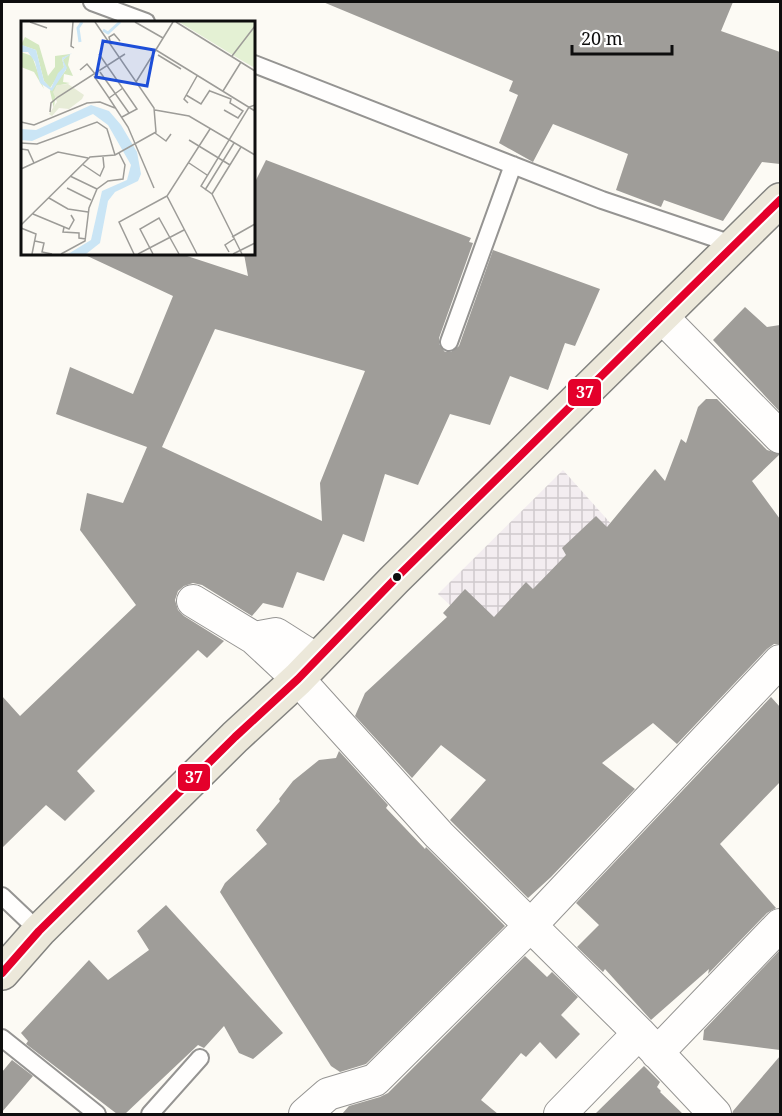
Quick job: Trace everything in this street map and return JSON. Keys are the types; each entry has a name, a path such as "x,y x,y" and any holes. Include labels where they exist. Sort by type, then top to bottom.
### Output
{"main road":[{"path":"2,973 39,931 235,737 308,670 394,580 780,200"}],"street":[{"path":"662,317 780,437"},
{"path":"193,601 308,670 439,835 648,1043 715,1114"},
{"path":"306,1114 328,1094 375,1080 530,926 780,661"},
{"path":"561,1114 648,1043 780,925"}],"lane":[{"path":"92,2 143,21"},
{"path":"255,64 602,200 735,245"},
{"path":"449,342 513,165"},
{"path":"2,896 39,931"},
{"path":"2,1038 97,1114"},
{"path":"150,1114 200,1058"}],"shaded area":[{"path":"563,470 688,610 575,720 438,594"}],"building":[{"path":"323,2 733,2 721,31 780,52 780,164 762,162 723,221 664,200 661,207 616,190 628,154 553,124 533,162 499,143 518,95 509,91 513,81"},
{"path":"266,160 471,238 469,242 473,243 439,338 439,344 445,352 451,352 459,346 493,250 600,289 575,346 565,343 548,390 510,376 490,425 450,414 418,485 385,474 364,542 343,534 324,581 297,572 283,608 263,603 252,616 202,585 193,583 178,591 175,600 178,610 224,641 207,658 198,650 77,771 95,791 65,821 46,805 2,848 2,696 20,716 136,605 80,530 87,493 123,503 147,447 56,414 70,367 133,394 173,296 85,255 184,255 248,276 244,255 255,255 255,182","holes":["215,329 365,371 320,483 322,521 162,447"]},
{"path":"745,307 767,327 780,325 780,412 713,340"},
{"path":"706,399 717,399 767,450 780,454 752,481 780,519 780,644 774,644 767,649 677,744 653,723 602,763 635,789 528,898 450,820 486,780 441,745 412,778 355,716 365,693 447,617 443,613 465,589 494,617 526,582 533,589 566,555 562,548 596,516 607,527 655,469 665,481 681,439 686,443 698,407"},
{"path":"771,697 780,707 780,782 720,844 776,908 767,913 708,974 709,969 651,1020 605,969 603,972 577,947 599,925 576,903"},
{"path":"339,751 388,805 386,808 505,926 366,1064 340,1072 331,1066 220,892 225,883 267,844 256,830 293,781 319,760 336,758"},
{"path":"166,905 283,1033 253,1059 239,1053 224,1026 204,1048 198,1045 125,1114 117,1114 26,1044 28,1041 21,1033 89,960 108,980 149,950 137,931"},
{"path":"780,950 780,1050 703,1040 704,1030"},
{"path":"525,956 547,977 552,972 578,997 561,1015 580,1034 556,1059 540,1042 526,1057 521,1053 481,1100 498,1114 342,1114 349,1106 388,1093"},
{"path":"780,1056 780,1114 732,1114 733,1111"},
{"path":"12,1060 33,1076 2,1112 2,1072"},
{"path":"644,1066 660,1082 657,1087 660,1092 683,1114 595,1114"}],"transit line":[{"name":"37","path":"2,973 39,931 235,737 298,679 394,580 780,200"}]}
